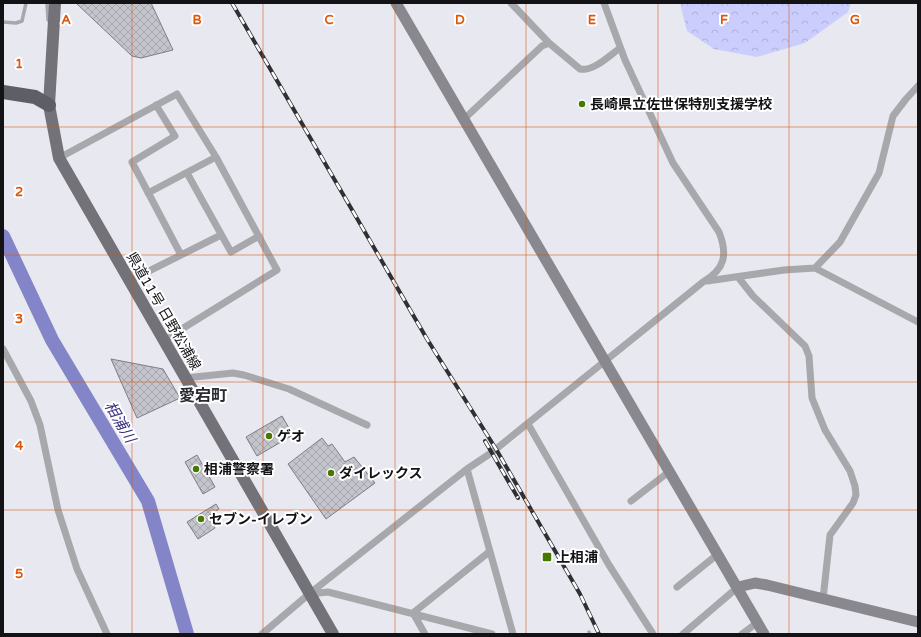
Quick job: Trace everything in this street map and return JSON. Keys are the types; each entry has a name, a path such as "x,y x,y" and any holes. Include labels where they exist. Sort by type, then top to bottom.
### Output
{"highway":[{"path":"3,92 35,97 49,104"},
{"path":"3,100 32,107 49,104"}],"main road":[{"name":"県道11号 日野松浦線","path":"55,3 49,104 58,158 333,634"}],"street":[{"path":"396,3 738,587 764,634"},
{"path":"511,3 549,43 580,69 585,70 591,68 620,48"},
{"path":"262,634 309,594 468,469 528,424 703,282 714,275 724,258 724,244 719,232 673,164 620,48 604,3"},
{"path":"464,119 542,46 549,43"},
{"path":"815,268 840,242 879,173 893,116 918,86"},
{"path":"58,158 177,94 216,157 277,270 164,340"},
{"path":"156,105 175,136 132,162 181,255"},
{"path":"148,193 216,157"},
{"path":"187,173 231,252 259,236"},
{"path":"129,281 221,235"},
{"path":"703,282 815,268 918,322"},
{"path":"738,277 753,296 805,346 809,356 812,398 825,430 850,471 855,486 856,495 853,503 830,535 823,599"},
{"path":"3,349 31,401 40,425 58,510 74,562 106,634"},
{"path":"185,378 233,373 244,375 289,389 367,425"},
{"path":"528,424 609,565 653,634"},
{"path":"468,469 489,552 513,634"},
{"path":"631,501 670,471"},
{"path":"413,613 489,552"},
{"path":"677,587 718,554"},
{"path":"683,634 738,587 754,583 918,622"},
{"path":"309,594 328,592 492,634"},
{"path":"413,613 425,634"},
{"path":"742,634 758,622"}],"lane":[{"path":"3,22 16,23 22,21 26,3"},
{"path":"48,3 48,20 53,21"}],"green space":[{"path":"680,3 851,3 848,12 805,43 757,57 714,49 687,31"}],"building":[{"path":"76,3 151,3 173,50 141,58 132,56"},
{"path":"111,359 163,369 180,398 137,418"},
{"name":"ゲオ","path":"282,416 293,435 257,456 246,437"},
{"name":"ダイレックス","path":"322,438 328,446 332,444 345,462 354,457 375,483 326,519 288,464"},
{"name":"相浦警察署","path":"197,455 215,487 203,494 185,462"},
{"name":"セブン-イレブン","path":"216,504 219,509 208,516 215,528 198,539 187,522"}],"waterway":[{"name":"相浦川","path":"3,236 52,340 148,501 187,634"}],"railway":[{"path":"232,3 427,339 496,449 580,594 599,634"},
{"path":"485,441 518,498"}],"place":[{"name":"長崎県立佐世保特別支援学校","path":"582,104"},
{"name":"ゲオ","path":"269,436"},
{"name":"相浦警察署","path":"196,469"},
{"name":"ダイレックス","path":"331,473"},
{"name":"セブン-イレブン","path":"201,519"},
{"name":"上相浦","path":"547,557"}],"district":[{"name":"愛宕町","path":"203,395"}]}
